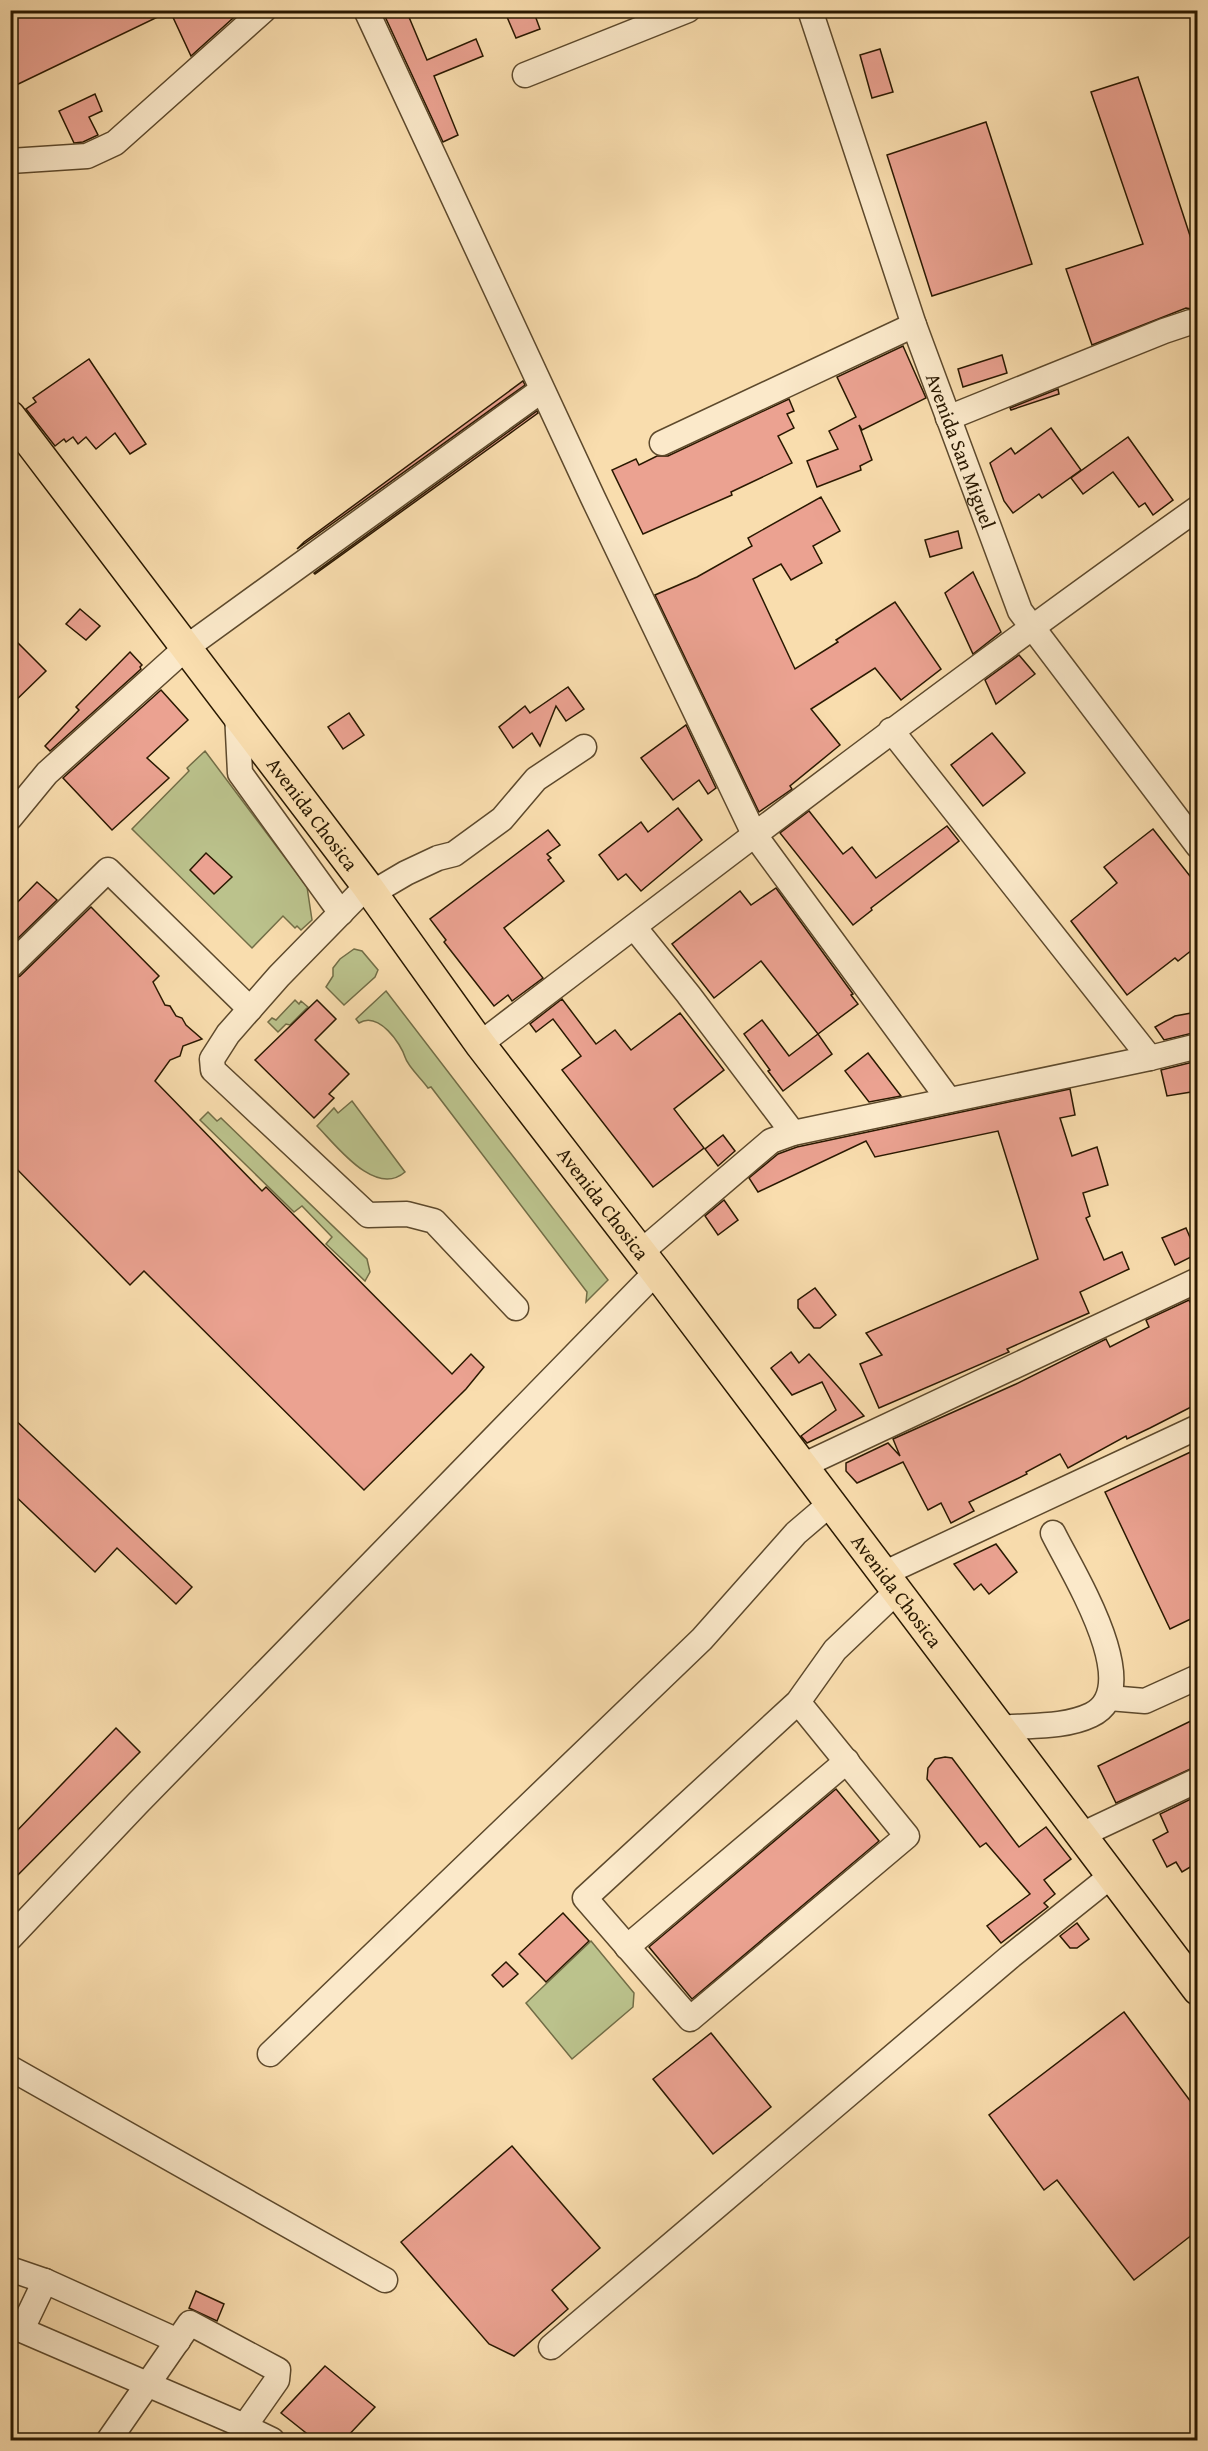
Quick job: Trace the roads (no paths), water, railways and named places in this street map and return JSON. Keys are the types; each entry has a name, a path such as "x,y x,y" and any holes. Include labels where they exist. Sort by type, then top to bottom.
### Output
{"main road":[{"name":"Avenida Chosica","path":"10,416 370,890 480,1044 648,1262 1197,1990"}],"street":[{"path":"10,161 87,156 115,143 264,10"},
{"path":"366,10 598,508 754,834 950,1100"},
{"path":"525,75 688,10"},
{"name":"Avenida San Miguel","path":"810,10 914,325 1012,592 1030,627 1197,846"},
{"path":"948,418 1191,322"},
{"path":"662,443 914,325"},
{"path":"10,818 47,773 187,647 536,395"},
{"path":"480,1044 891,730 1197,508"},
{"path":"237,713 240,772 341,913"},
{"path":"891,730 1150,1058"},
{"path":"516,1308 434,1221 407,1214 368,1215 213,1070 212,1059 216,1049 250,1009 341,913 370,890 438,858 454,854 502,819 536,779 584,747"},
{"path":"10,966 108,870 250,1009"},
{"path":"634,927 793,1132"},
{"path":"10,1938 648,1262 771,1142 793,1132 1150,1058 1197,1046"},
{"path":"802,1466 1197,1280"},
{"path":"798,1702 908,1836 690,2019 585,1898 798,1702 835,1650 889,1583 1197,1426"},
{"path":"270,2054 693,1647 796,1533 830,1504"},
{"path":"999,1728 1080,1720 1093,1715 1110,1698 1112,1688 1109,1653 1098,1624 1053,1533"},
{"path":"1110,1698 1145,1701 1197,1677"},
{"path":"627,1947 847,1761"},
{"path":"1081,1836 1197,1780"},
{"path":"551,2347 1002,1964 1111,1876"},
{"path":"10,2068 385,2280"},
{"path":"10,2269 45,2281 178,2341"},
{"path":"45,2281 16,2327 272,2440"},
{"path":"109,2440 190,2323 278,2370 277,2380 244,2427"}]}
